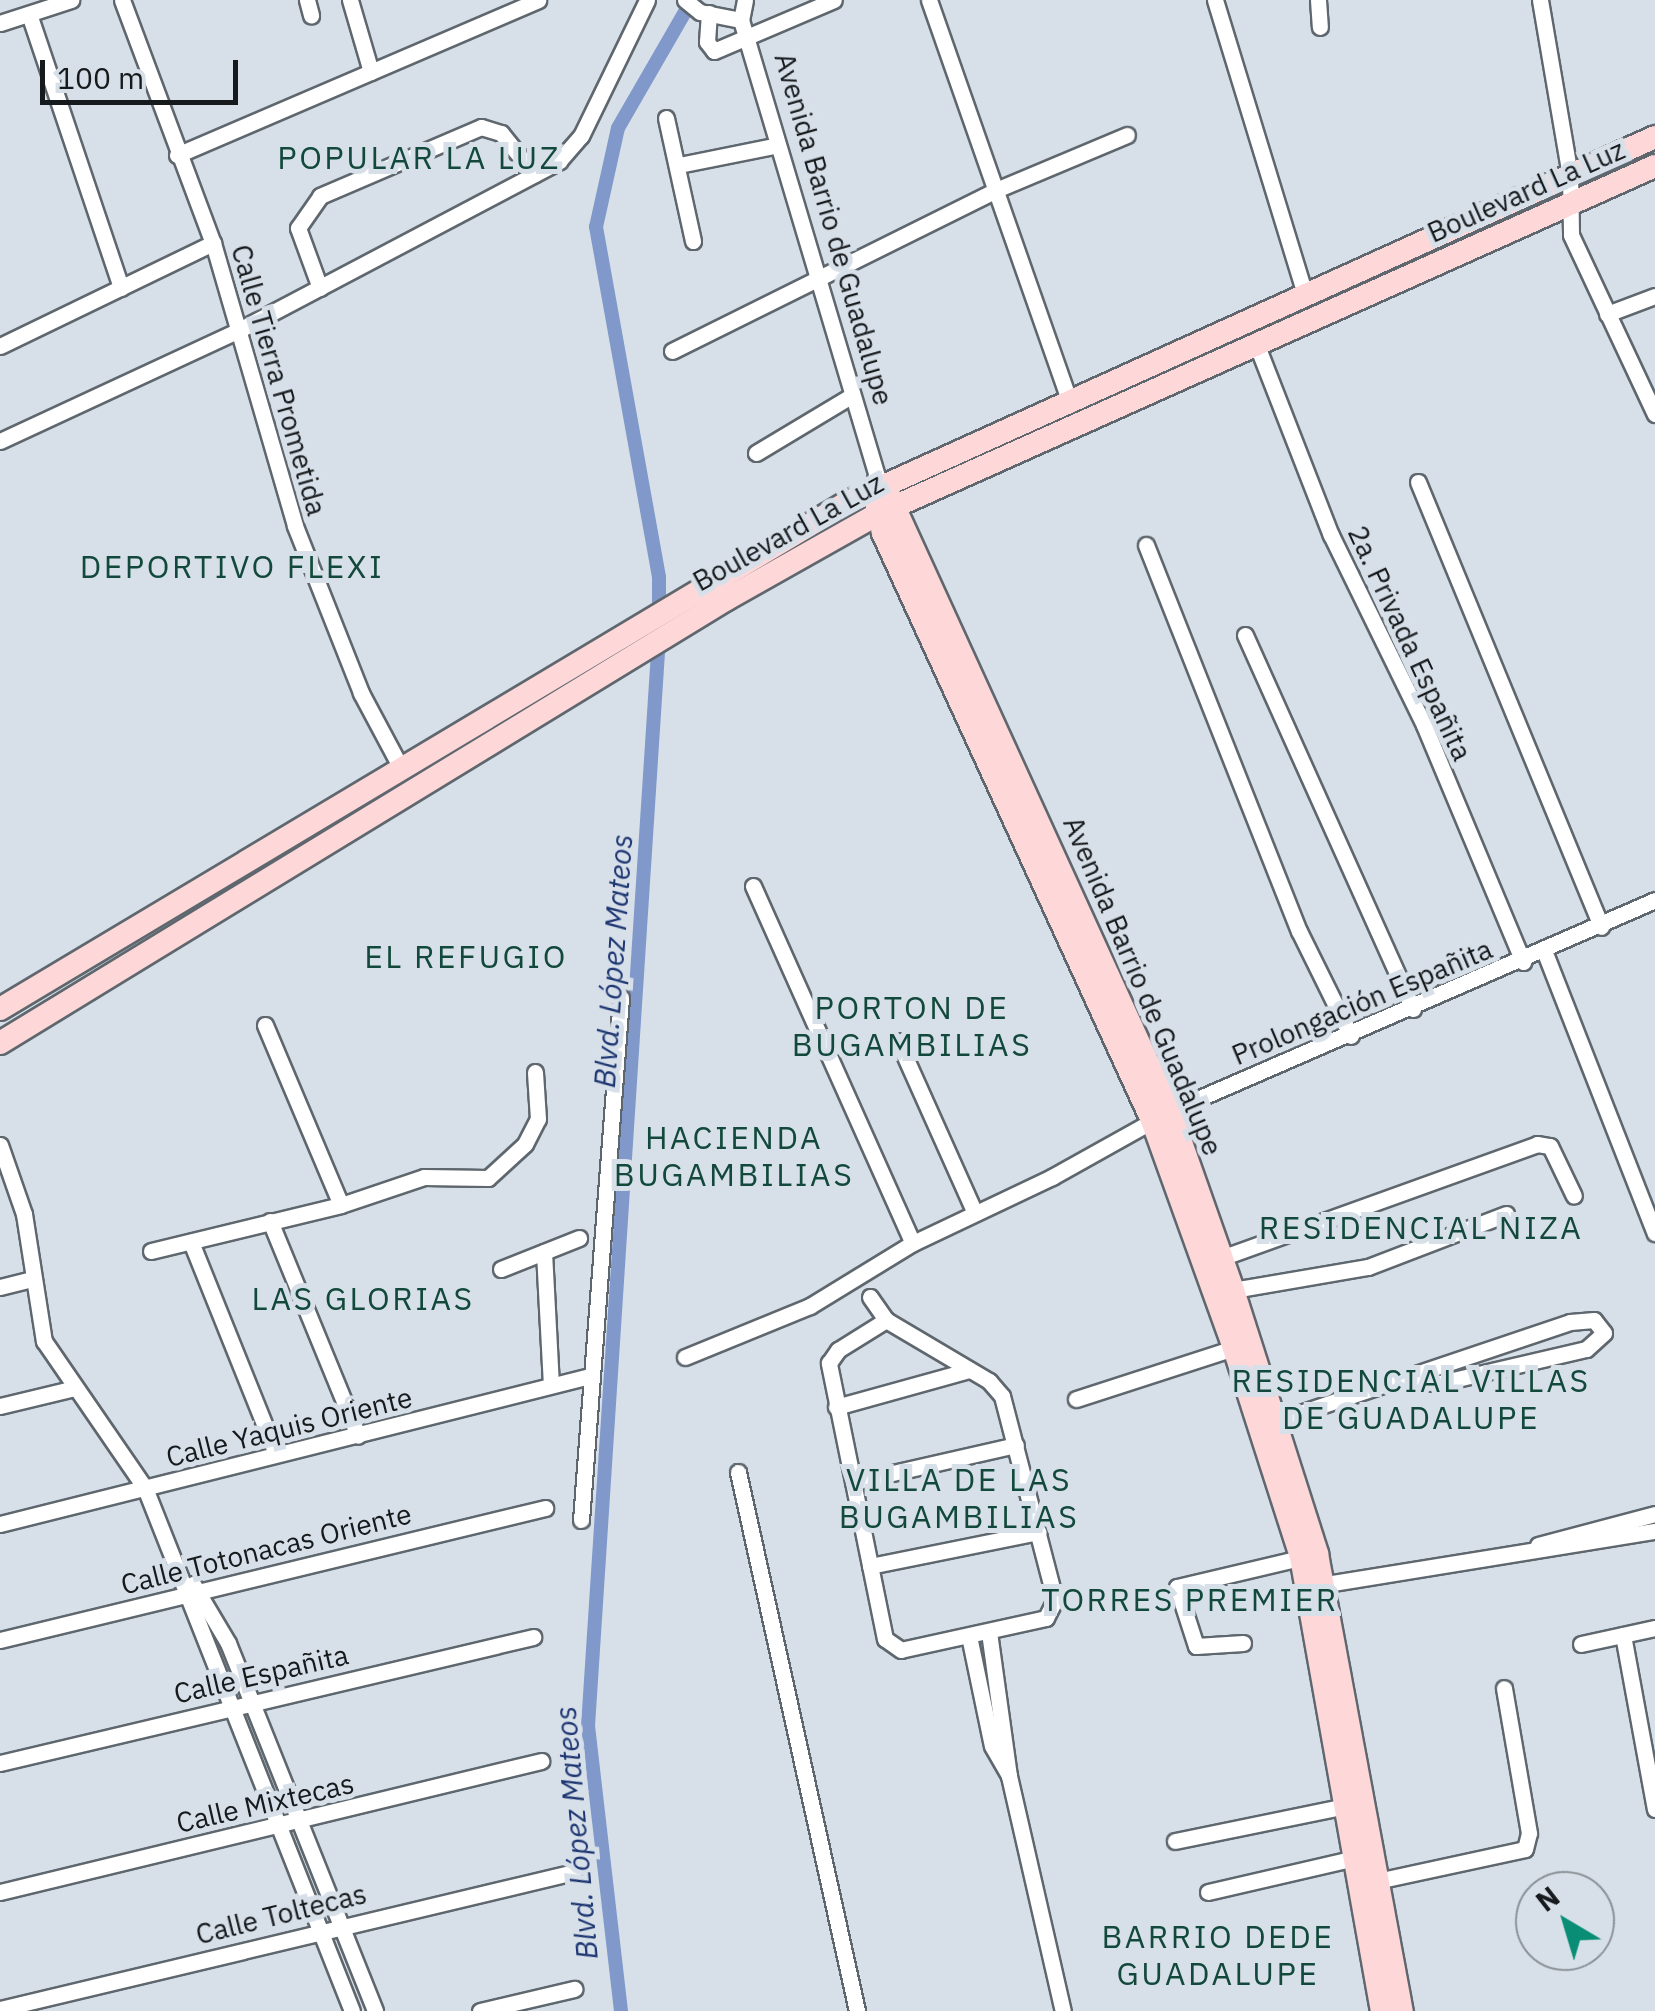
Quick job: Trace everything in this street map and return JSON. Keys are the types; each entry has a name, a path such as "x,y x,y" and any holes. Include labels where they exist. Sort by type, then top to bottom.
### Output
{"main road":[{"name":"Boulevard La Luz","path":"0,1009 717,575 1068,398 1306,297 1655,137"},
{"name":"Boulevard La Luz","path":"0,1043 642,652 881,493 1256,343 1655,166"},
{"name":"Avenida Barrio de Guadalupe","path":"881,493 1222,1258 1276,1421 1284,1471"},
{"path":"717,575 727,598"},
{"name":"Avenida Barrio de Guadalupe","path":"1161,1116 1234,1348 1284,1471 1309,1556 1402,2011"},
{"name":"Avenida Barrio de Guadalupe","path":"1315,1586 1346,1806 1382,2011"}],"street":[{"path":"0,23 71,0"},
{"name":"Calle Tierra Prometida","path":"122,0 213,243 295,526 361,693 402,768"},
{"path":"350,0 371,72"},
{"path":"177,154 538,0"},
{"path":"0,440 241,329 571,152 648,0"},
{"path":"685,0 705,13 741,20"},
{"name":"Avenida Barrio de Guadalupe","path":"745,0 741,20 881,493"},
{"path":"705,13 711,50 747,40 834,0"},
{"path":"929,0 1068,398"},
{"path":"1216,0 1306,297"},
{"path":"1318,0 1320,27"},
{"path":"1542,4 1570,176 1566,207 1571,235 1607,314 1649,388 1655,414"},
{"path":"29,14 121,288"},
{"path":"666,118 693,242"},
{"path":"320,288 298,228 304,210 320,196 481,127 501,133 534,174"},
{"path":"672,351 996,190 1126,135"},
{"path":"679,165 778,145"},
{"path":"0,346 213,243"},
{"path":"1607,314 1655,296"},
{"name":"2a. Privada Españita","path":"1256,343 1325,522 1424,726 1522,962"},
{"path":"756,453 851,396"},
{"path":"1418,482 1601,927"},
{"path":"1146,546 1300,931 1351,1036"},
{"path":"1246,635 1414,1008"},
{"path":"753,886 913,1243"},
{"name":"Prolongación Españita","path":"684,1357 828,1297 913,1243 1161,1116 1545,954 1655,900"},
{"path":"1545,954 1655,1233"},
{"path":"581,1520 621,998"},
{"path":"265,1026 341,1205"},
{"path":"898,1041 974,1214"},
{"path":"151,1251 341,1205 424,1177 488,1178 526,1144 538,1119 536,1072"},
{"path":"1222,1258 1537,1144 1550,1146 1574,1196"},
{"path":"0,1145 44,1341 145,1488 176,1567 250,1700 375,2011"},
{"path":"1233,1290 1368,1267 1506,1214"},
{"path":"270,1221 358,1436"},
{"path":"502,1269 579,1238"},
{"path":"191,1242 276,1453"},
{"path":"544,1252 552,1385"},
{"path":"0,1287 32,1279"},
{"path":"870,1297 886,1320 996,1387 1039,1532 1054,1607 1039,1622 892,1647 884,1633 836,1407 832,1354 886,1320"},
{"path":"1276,1421 1403,1382 1570,1322 1594,1320 1604,1333 1586,1349 1440,1383 1403,1382"},
{"path":"1076,1398 1234,1348"},
{"path":"836,1407 970,1370"},
{"name":"Calle Yaquis Oriente","path":"0,1524 590,1376"},
{"path":"0,1406 75,1388"},
{"path":"853,1482 1016,1445"},
{"path":"738,1472 857,2011"},
{"name":"Calle Totonacas Oriente","path":"0,1640 545,1508"},
{"path":"1511,1554 1655,1514"},
{"path":"1315,1586 1655,1531"},
{"path":"870,1566 1039,1532"},
{"path":"1243,1643 1196,1646 1177,1587 1309,1556"},
{"path":"191,1591 352,2011"},
{"path":"1582,1644 1655,1628"},
{"path":"989,1632 1009,1776 1064,2011"},
{"path":"1623,1635 1655,1809"},
{"path":"969,1636 992,1746 1009,1776"},
{"name":"Calle Españita","path":"0,1763 250,1700 533,1637"},
{"path":"1377,1881 1525,1848 1530,1833 1504,1688"},
{"name":"Calle Mixtecas","path":"0,1892 541,1762"},
{"path":"1175,1842 1346,1806"},
{"path":"1208,1892 1355,1858"},
{"name":"Calle Toltecas","path":"0,2009 574,1872"},
{"path":"480,2011 574,1989"}],"waterway":[{"name":"Blvd. López Mateos","path":"659,616 659,577 596,227 618,128 692,0"},
{"name":"Blvd. López Mateos","path":"621,2011 588,1726 659,638"}],"district":[{"name":"POPULAR LA LUZ","path":"419,157"},
{"name":"DEPORTIVO FLEXI","path":"232,566"},
{"name":"EL REFUGIO","path":"466,956"},
{"name":"PORTON DE BUGAMBILIAS","path":"912,1026"},
{"name":"HACIENDA BUGAMBILIAS","path":"734,1156"},
{"name":"RESIDENCIAL NIZA","path":"1421,1227"},
{"name":"LAS GLORIAS","path":"363,1298"},
{"name":"RESIDENCIAL VILLAS DE GUADALUPE","path":"1411,1400"},
{"name":"VILLA DE LAS BUGAMBILIAS","path":"959,1498"},
{"name":"TORRES PREMIER","path":"1190,1599"},
{"name":"BARRIO DEDE GUADALUPE","path":"1218,1956"}]}
